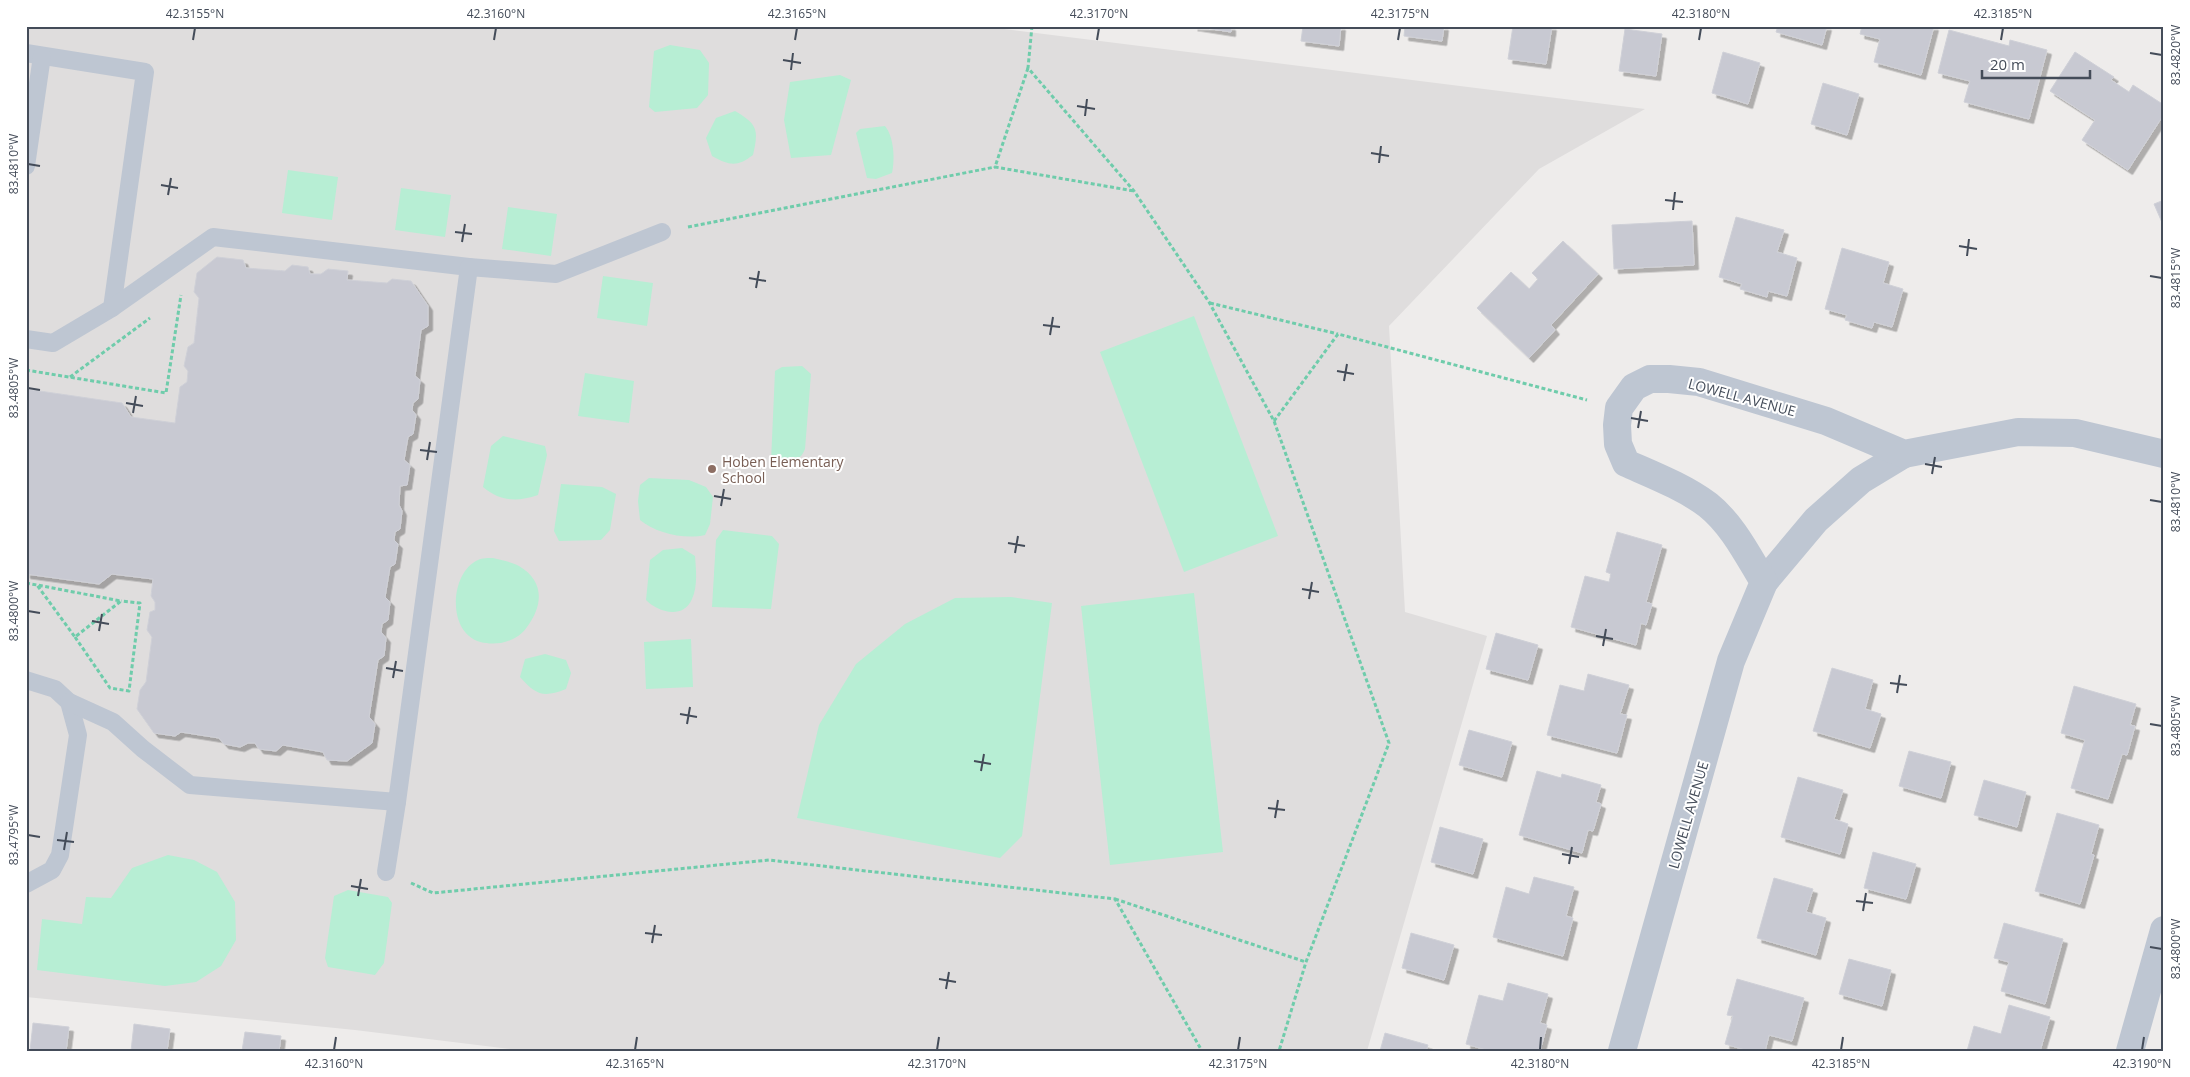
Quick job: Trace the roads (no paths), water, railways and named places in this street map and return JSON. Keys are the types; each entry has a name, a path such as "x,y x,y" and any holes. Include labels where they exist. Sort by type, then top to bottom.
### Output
{"street":[{"name":"LOWELL AVENUE","path":"1764,582 1736,535 1708,505 1666,481 1626,463 1618,444 1617,424 1619,408 1634,388 1650,379 1700,382 1826,420 1904,454"},
{"name":"LOWELL AVENUE","path":"1622,1051 1731,661 1764,582 1816,520 1861,480 1904,454 2018,432 2075,433 2164,454"},
{"path":"2130,1051 2164,930"}],"lane":[{"path":"26,166 34,54 145,72 112,308"},
{"path":"26,339 53,343 112,308 213,237 469,267 556,274 662,232"},
{"path":"386,872 469,267"},
{"path":"26,680 56,688 69,702 113,722 144,750 190,785 397,802"},
{"path":"26,884 52,870 60,855 78,735 69,702"}],"place":[{"name":"Hoben Elementary School","path":"712,469"}]}
